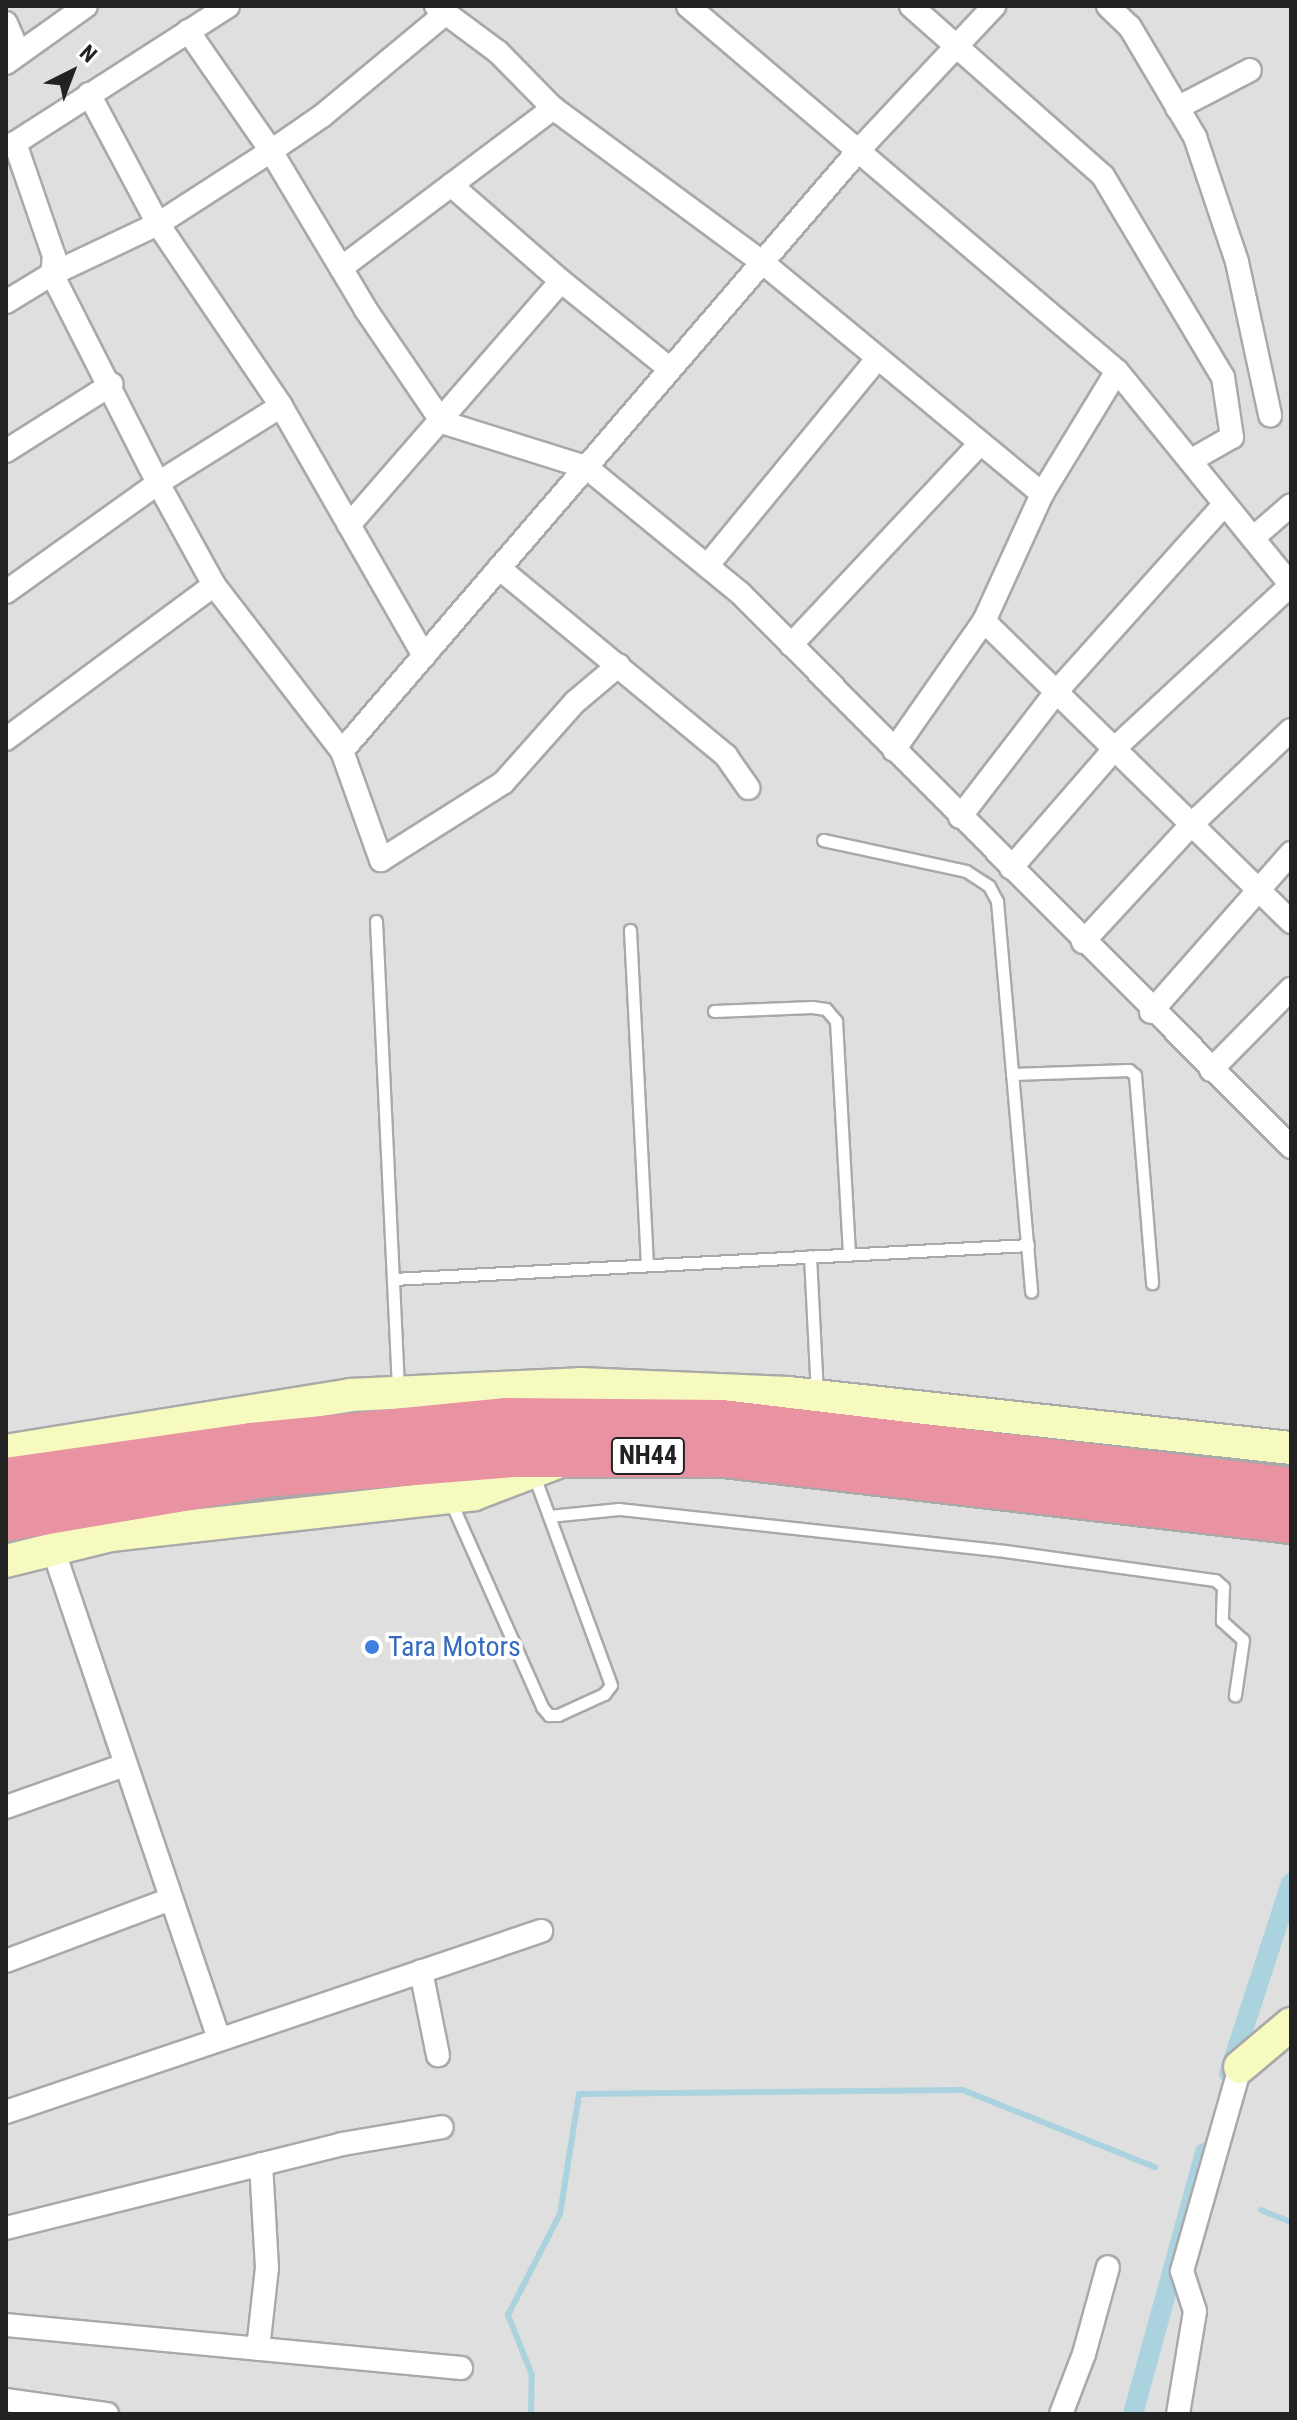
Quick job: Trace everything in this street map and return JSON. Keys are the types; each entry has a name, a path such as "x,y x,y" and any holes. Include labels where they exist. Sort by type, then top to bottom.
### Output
{"highway":[{"name":"NH44","path":"6,1479 252,1444 538,1419 722,1421 1291,1489"},
{"name":"NH44","path":"6,1520 265,1476 572,1456 724,1456 1291,1522"}],"street":[{"path":"6,23 13,58 86,6"},
{"path":"228,6 11,145 54,256 52,274 112,384 158,483 214,585 342,751 381,860 503,783 575,702 619,665"},
{"path":"688,6 1117,371 1291,585 1116,747 1011,868"},
{"path":"911,6 1103,176 1223,377 1232,437 1190,461"},
{"path":"342,751 858,151 994,6"},
{"path":"1108,6 1130,27 1195,137 1237,262 1270,415"},
{"path":"6,302 52,274 158,224 271,151 322,116 441,10 498,52 553,108 762,262 1042,494"},
{"path":"188,31 271,151 341,268 442,422 586,467 707,566 791,645 1151,1012 1211,1070 1287,1136"},
{"path":"1177,108 1250,70"},
{"path":"89,94 158,224 281,406 424,656"},
{"path":"341,268 553,108"},
{"path":"451,185 561,281 670,369"},
{"path":"349,525 442,422 561,281"},
{"path":"707,566 878,358"},
{"path":"894,750 984,621 1042,494 1117,371"},
{"path":"6,451 112,384"},
{"path":"6,592 158,483 281,406"},
{"path":"791,645 981,443"},
{"path":"960,817 1057,691 1225,504"},
{"path":"1253,538 1291,505"},
{"path":"499,568 726,756 748,788"},
{"path":"6,739 214,585"},
{"path":"984,621 1116,747 1291,922"},
{"path":"1083,942 1193,823 1291,730"},
{"path":"1151,1012 1291,853"},
{"path":"1211,1070 1291,989"},
{"path":"6,1451 336,1397 580,1384 817,1396 1291,1448"},
{"path":"6,1561 111,1535 474,1494 572,1456"},
{"path":"53,1549 219,2039"},
{"path":"6,1807 125,1765"},
{"path":"6,1961 171,1899"},
{"path":"6,2112 541,1931"},
{"path":"421,1971 438,2055"},
{"path":"1178,2414 1195,2311 1182,2271 1240,2067 1291,2024"},
{"path":"6,2228 261,2164 442,2127"},
{"path":"258,2349 267,2268 261,2164"},
{"path":"1061,2414 1084,2354 1108,2267"},
{"path":"6,2325 461,2368"},
{"path":"6,2400 107,2414"}],"lane":[{"path":"823,840 966,871 989,886 999,913 1031,1292"},
{"path":"376,921 398,1393"},
{"path":"630,930 647,1264"},
{"path":"714,1011 812,1007 826,1009 836,1021 849,1254"},
{"path":"1012,1074 1129,1070 1135,1075 1152,1283"},
{"path":"393,1279 1028,1245"},
{"path":"810,1256 817,1396"},
{"path":"448,1497 542,1707 549,1715 558,1715 604,1694 611,1685 532,1472"},
{"path":"549,1516 619,1509 1005,1551 1219,1581 1223,1587 1222,1621 1243,1640 1235,1695"}],"shaded area":[{"path":"6,6 1291,6 1291,2414 6,2414"}],"waterway":[{"path":"1229,2073 1291,1883"},
{"path":"531,2414 532,2375 508,2315 560,2214 579,2094 963,2090 1155,2167"},
{"path":"1133,2414 1205,2153"},
{"path":"1261,2210 1291,2222"}],"place":[{"name":"Tara Motors","path":"372,1647"}]}
